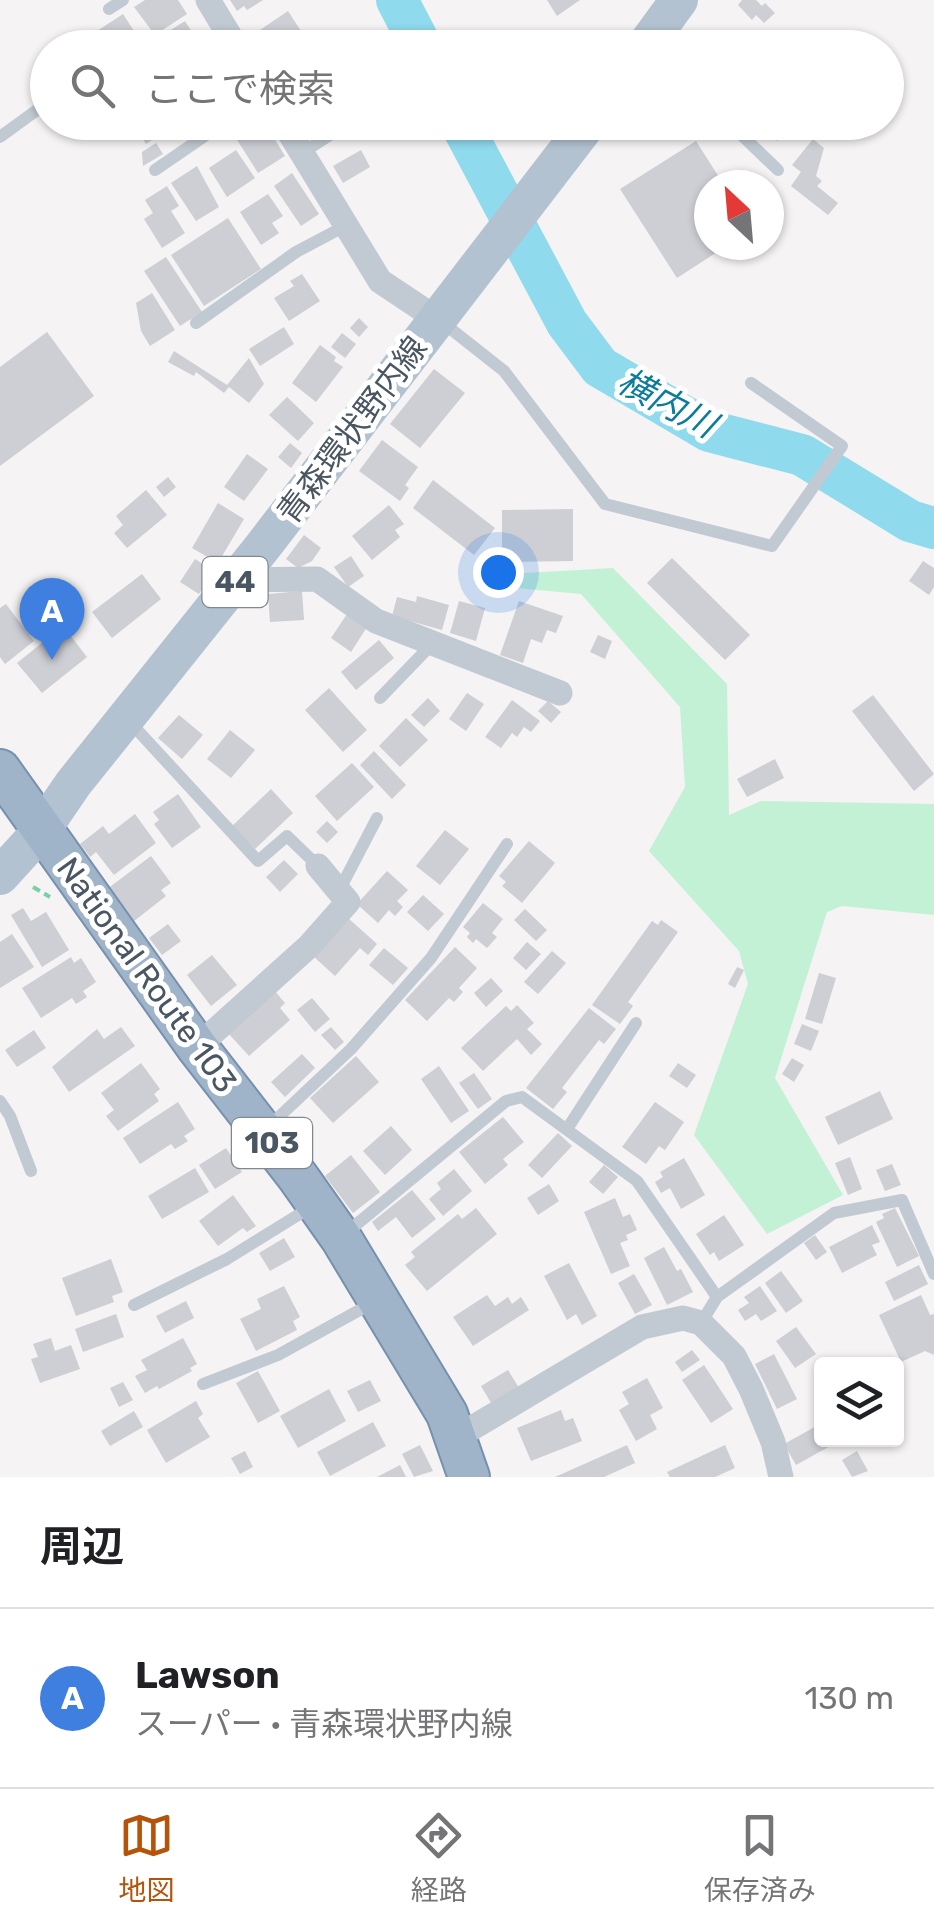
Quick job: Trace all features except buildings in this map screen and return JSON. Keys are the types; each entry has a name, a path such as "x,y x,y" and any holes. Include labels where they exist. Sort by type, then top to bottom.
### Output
{"highway":[{"name":"103","path":"0,770 40,830"},
{"name":"National Route 103","path":"40,830 340,1238 447,1414 469,1477"}],"main road":[{"path":"660,30 679,0"},
{"name":"青森環状野内線","path":"0,876 236,580 576,140"}],"street":[{"path":"208,0 226,30"},
{"path":"294,140 380,281 437,318"},
{"path":"236,580 317,578 376,621 560,693"},
{"path":"197,1047 309,946 348,902 318,866"},
{"path":"457,1437 642,1327 683,1318 701,1323 734,1356 752,1388 773,1442 780,1477"}],"lane":[{"path":"109,9 123,0"},
{"path":"0,137 30,115"},
{"path":"154,170 198,140"},
{"path":"302,153 322,140"},
{"path":"747,140 778,170"},
{"path":"196,323 296,252 346,225"},
{"path":"437,318 504,371 604,504 772,546 842,446 750,382"},
{"path":"380,698 433,643"},
{"path":"126,718 258,861 287,836 318,866"},
{"path":"340,889 377,818"},
{"path":"263,1132 351,1049 431,958 508,844"},
{"path":"567,1129 636,1023"},
{"path":"340,1238 506,1101 522,1097 636,1181 717,1296"},
{"path":"0,1101 10,1116 30,1171"},
{"path":"701,1323 717,1296 834,1213 902,1200 934,1274"},
{"path":"134,1305 227,1259 316,1203"},
{"path":"203,1384 278,1355 378,1299"}],"green space":[{"path":"613,568 727,684 729,815 761,801 934,804 934,915 842,906 827,912 775,1078 843,1195 767,1234 694,1135 748,984 739,951 649,851 685,787 680,707 581,594 504,587 507,574"}],"waterway":[{"name":"横内川","path":"397,0 413,30"},
{"name":"横内川","path":"470,140 567,323 600,367 709,431 802,455 910,521 934,528"}],"place":[{"name":"Lawson","path":"52,660"}]}
